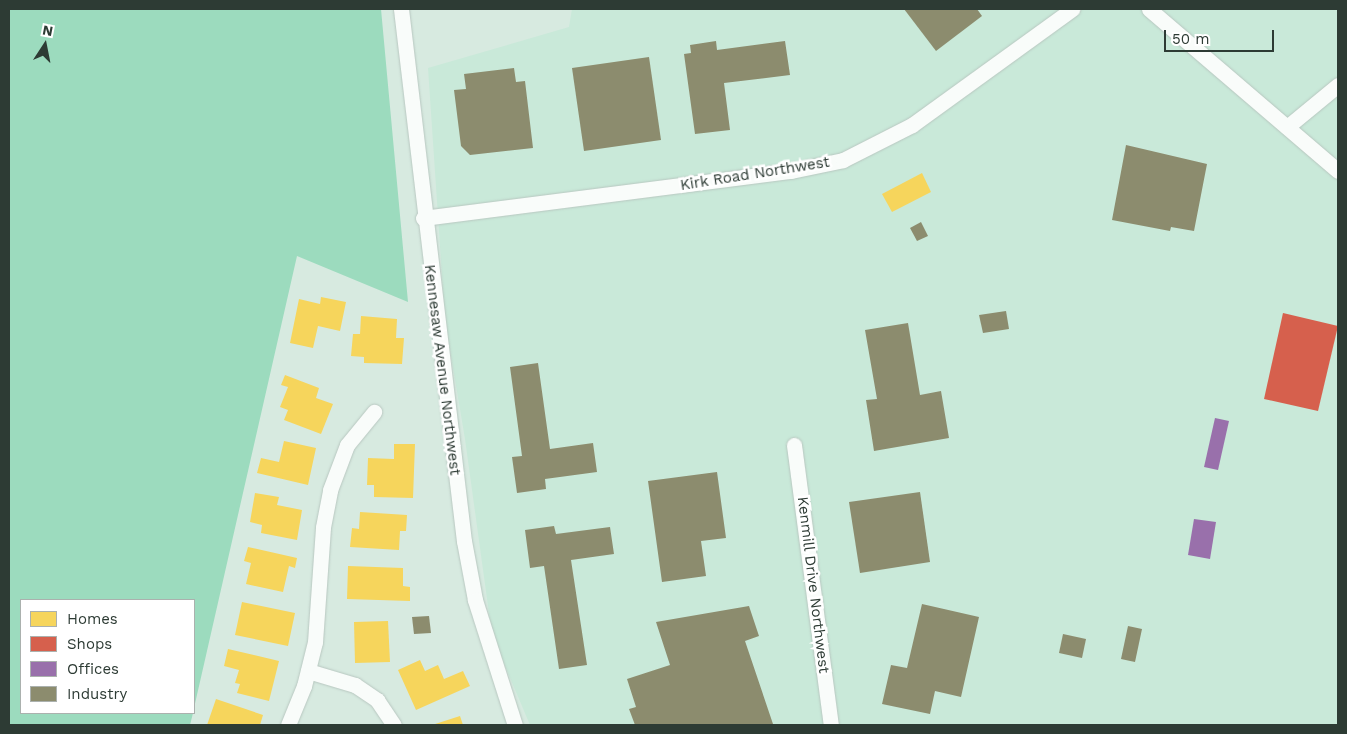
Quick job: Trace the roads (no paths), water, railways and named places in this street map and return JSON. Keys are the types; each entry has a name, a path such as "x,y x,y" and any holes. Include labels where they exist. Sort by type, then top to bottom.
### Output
{"street":[{"name":"Kennesaw Avenue Northwest","path":"400,9 423,218 464,541 475,600 515,725"},
{"name":"Kirk Road Northwest","path":"423,218 790,171 842,160 912,125 1072,9"},
{"path":"1149,9 1338,171"},
{"path":"1287,127 1338,85"},
{"path":"288,725 308,671 318,620 323,527 330,490 347,445 374,412"},
{"name":"Kenmill Drive Northwest","path":"794,445 831,725"},
{"path":"308,671 355,685 377,700 394,725"}]}
